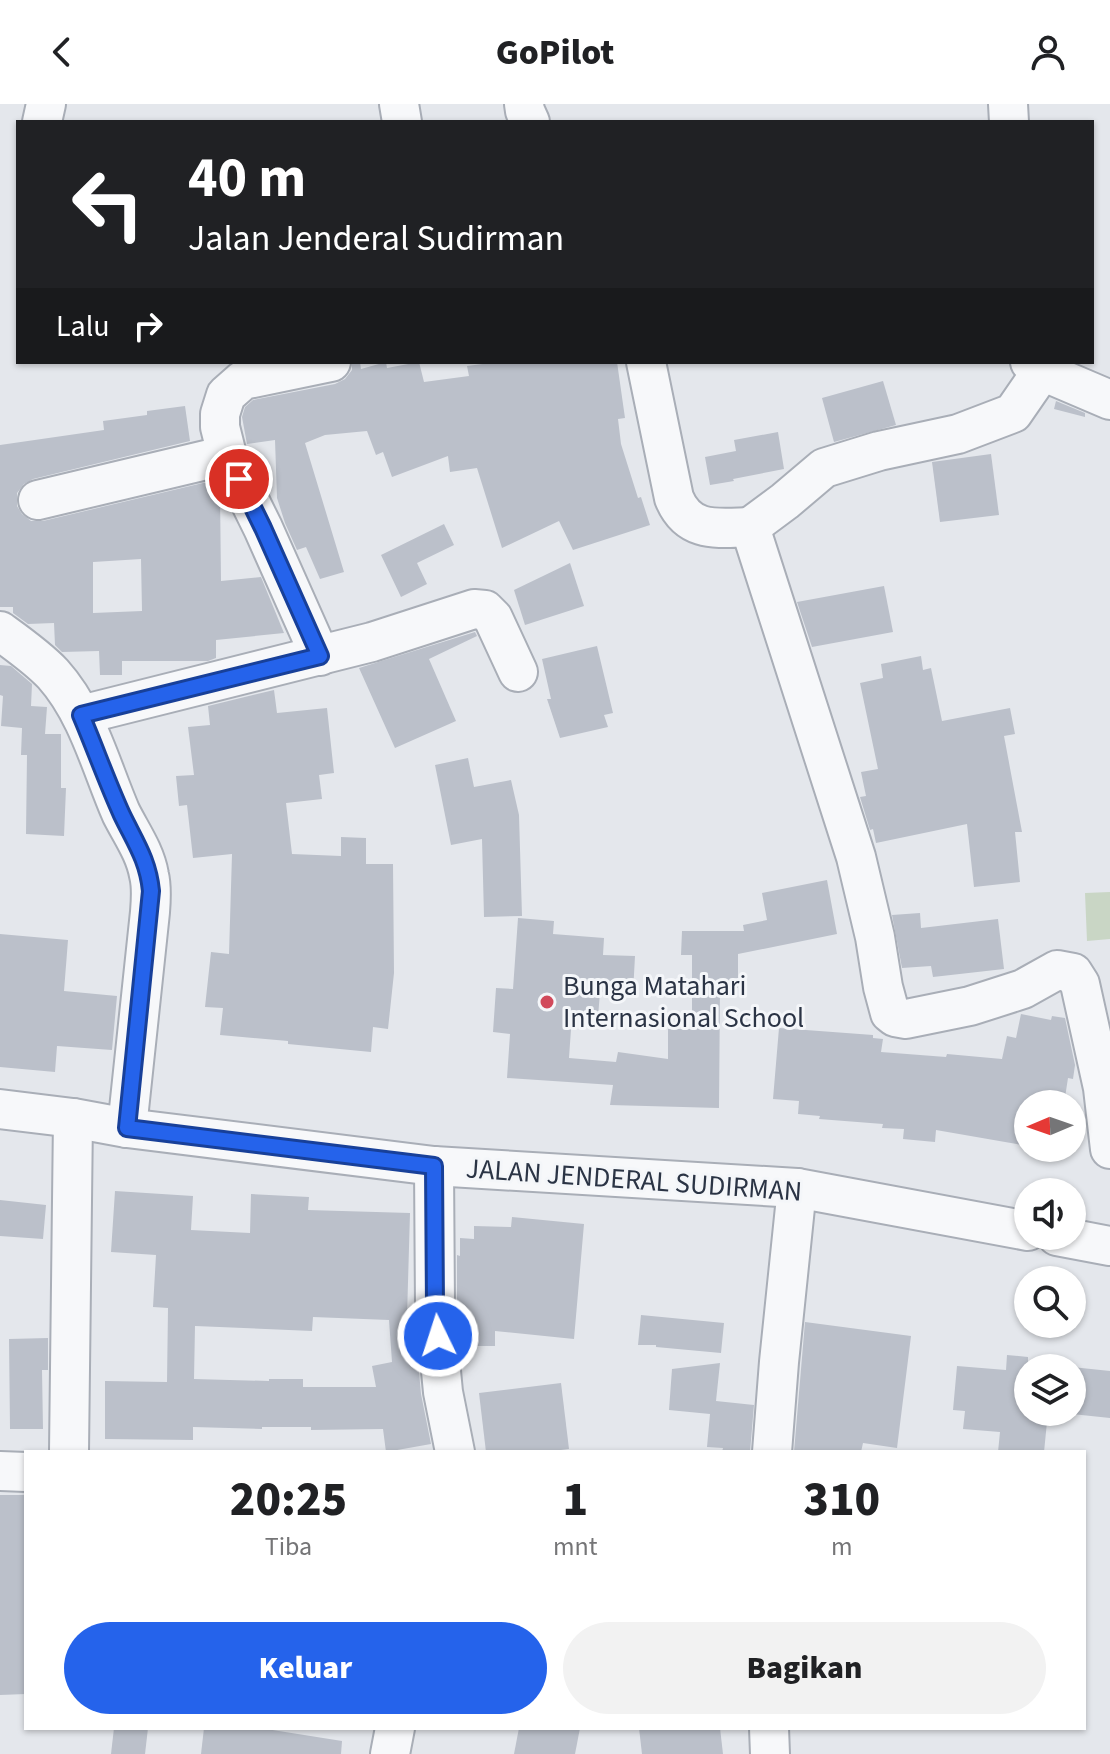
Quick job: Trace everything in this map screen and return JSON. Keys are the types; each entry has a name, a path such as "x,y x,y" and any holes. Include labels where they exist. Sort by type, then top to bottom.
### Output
{"street":[{"path":"320,656 227,455 220,414 226,395 243,380 321,364"},
{"path":"646,364 674,498 684,516 705,527 750,527 824,468 879,451 958,434 1013,413 1036,366 1110,400"},
{"path":"38,500 227,455"},
{"path":"750,527 856,857 890,1013 906,1019 970,1006 1023,989 1057,970 1073,973 1080,984 1103,1088 1110,1149"},
{"path":"81,715 372,642 474,609 481,609 493,618 518,672"},
{"path":"0,631 53,675 81,715 122,815 144,856 150,882 150,912 127,1128"},
{"name":"JALAN JENDERAL SUDIRMAN","path":"0,1109 434,1166 797,1188 1014,1228"},
{"path":"69,1450 73,1118"},
{"path":"434,1166 435,1308 443,1392 455,1450"},
{"path":"772,1450 797,1188"},
{"path":"1086,1241 1110,1246"},
{"path":"0,1471 24,1472"},
{"path":"390,1754 395,1730"},
{"path":"769,1730 770,1754"}],"green space":[{"path":"1110,892 1110,939 1087,941 1085,893"}],"building":[{"path":"352,364 360,364 361,369 379,364 386,364 387,368 420,364 424,382 469,376 467,366 482,364 617,364 625,418 618,419 621,444 650,525 573,550 559,521 502,548 477,468 450,472 448,456 392,477 383,452 376,455 367,431 325,435 305,443 344,572 320,579 306,547 297,550 285,523 277,498 275,440 247,444 242,417 245,407 253,400 335,384 345,379 352,370"},
{"path":"883,381 896,425 834,442 822,398"},
{"path":"1056,401 1085,413 1085,417 1054,409"},
{"path":"185,406 190,441 33,479 17,493 17,506 31,521 43,521 203,483 216,483 220,492 221,581 261,577 284,633 216,640 216,658 208,661 122,661 122,675 100,675 99,651 62,652 55,645 54,623 28,624 13,613 13,607 0,607 0,445 104,430 103,421 147,415 147,411","holes":["141,559 142,611 93,613 93,562"]},
{"path":"778,432 784,469 710,485 705,457 736,451 734,440"},
{"path":"991,454 999,515 940,522 932,462"},
{"path":"444,524 454,545 417,563 427,584 401,597 381,555"},
{"path":"570,563 584,606 525,625 514,590"},
{"path":"884,586 893,632 812,647 797,602"},
{"path":"475,632 477,636 429,659 456,721 395,748 359,668"},
{"path":"597,646 613,713 604,715 608,727 560,738 547,699 551,699 542,659"},
{"path":"921,656 923,670 931,668 942,721 1010,708 1015,734 1004,736 1022,832 1015,832 1020,882 974,887 967,824 876,843 873,829 870,830 860,797 866,796 861,772 878,769 860,683 883,678 881,664"},
{"path":"0,665 11,666 32,684 31,706 47,707 45,734 61,734 61,788 66,788 64,836 26,834 27,755 21,755 22,728 1,726 3,696 0,695"},
{"path":"274,690 277,713 327,708 334,773 319,775 322,799 286,803 292,854 341,856 341,837 366,838 366,864 393,864 394,973 388,1029 373,1027 371,1052 220,1035 223,1008 205,1007 211,952 229,954 232,854 193,858 187,805 179,806 176,776 194,775 188,727 210,725 208,706"},
{"path":"468,758 474,787 511,780 519,815 522,916 484,917 482,839 451,845 435,765"},
{"path":"827,880 837,934 738,954 738,988 720,988 719,1108 610,1105 613,1085 507,1078 510,1034 493,1032 496,988 513,989 518,918 554,921 553,934 604,938 603,955 635,956 633,993 600,992 598,1017 572,1015 569,1058 616,1062 618,1052 668,1059 668,1029 692,1029 692,955 681,955 682,931 744,931 743,925 767,920 762,893"},
{"path":"920,913 921,928 998,919 1004,969 933,977 931,966 902,968 892,915"},
{"path":"0,934 68,940 64,991 117,996 112,1050 57,1046 55,1072 0,1067"},
{"path":"1021,1014 1051,1020 1052,1016 1065,1018 1075,1065 1073,1079 1068,1078 1066,1090 1014,1090 1014,1144 936,1130 935,1142 903,1139 904,1129 882,1128 883,1124 819,1119 820,1116 798,1114 799,1101 773,1099 779,1028 873,1035 873,1038 883,1039 881,1052 946,1057 947,1054 1002,1059 1007,1036 1016,1038"},
{"path":"115,1191 193,1196 191,1230 250,1233 251,1194 309,1197 308,1210 410,1213 407,1317 414,1317 421,1394 431,1444 386,1450 383,1429 311,1430 311,1427 193,1427 193,1440 105,1439 105,1381 167,1382 168,1308 153,1307 156,1255 111,1252","holes":["313,1317 389,1320 392,1362 372,1366 376,1387 303,1387 303,1379 194,1379 195,1326 312,1331"]},
{"path":"0,1200 46,1205 43,1239 0,1236"},
{"path":"512,1217 584,1224 574,1339 495,1331 495,1346 461,1346 457,1307 460,1238 474,1239 474,1226 511,1227"},
{"path":"641,1315 724,1323 721,1353 638,1345"},
{"path":"805,1322 911,1336 897,1448 863,1443 861,1450 794,1450"},
{"path":"48,1338 48,1370 42,1370 43,1429 10,1429 9,1339"},
{"path":"1007,1355 1014,1356 1014,1426 1047,1426 1044,1450 998,1450 1000,1432 963,1429 965,1411 953,1410 957,1366 1006,1370"},
{"path":"720,1363 716,1401 754,1405 750,1450 707,1447 710,1414 669,1410 672,1369"},
{"path":"1086,1368 1110,1371 1110,1418 1086,1415"},
{"path":"561,1383 569,1449 486,1450 479,1393"},
{"path":"0,1495 24,1495 24,1694 0,1695"},
{"path":"114,1730 148,1730 145,1754 111,1754"},
{"path":"204,1730 273,1730 342,1741 341,1754 201,1754"},
{"path":"519,1730 580,1730 575,1754 514,1754"},
{"path":"639,1730 720,1730 723,1754 642,1754"}],"place":[{"name":"Bunga Matahari Internasional School","path":"547,1002"}],"route":[{"path":"239,479 320,656 81,715 122,815 144,856 151,891 127,1128 434,1166 438,1336"}]}
